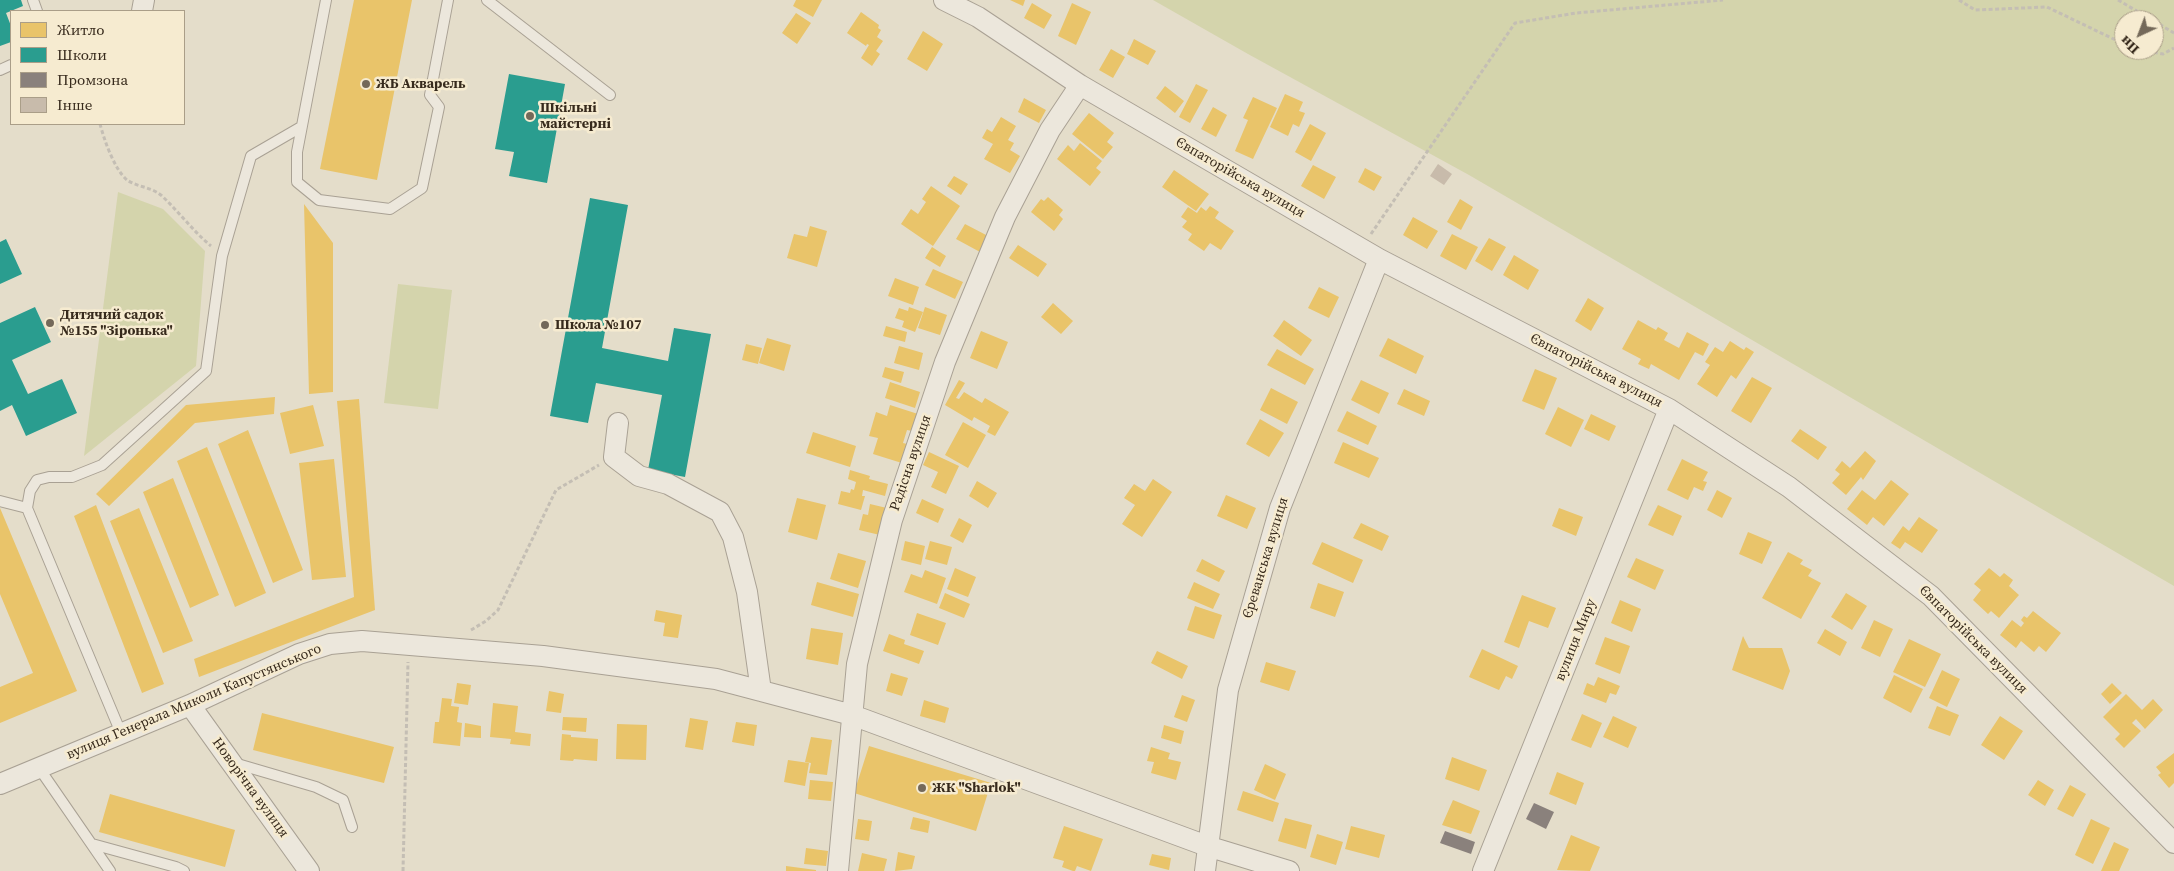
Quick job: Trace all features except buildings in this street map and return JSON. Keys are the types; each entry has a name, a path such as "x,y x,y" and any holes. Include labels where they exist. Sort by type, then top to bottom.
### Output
{"street":[{"name":"Євпаторійська вулиця","path":"944,0 978,17 1080,85 1361,249 1669,409 1789,487 1931,596 2174,843"},
{"name":"Радісна вулиця","path":"838,871 857,664 892,520 945,362 1005,218 1050,130 1080,85"},
{"name":"Єреванська вулиця","path":"1205,871 1228,690 1280,508 1379,259"},
{"name":"вулиця Миру","path":"1483,871 1669,409"},
{"path":"618,423 614,457 639,476 668,484 720,512 733,537 747,592 761,691"},
{"name":"вулиця Генерала Миколи Капустянського","path":"0,784 190,705 299,654 330,644 362,641 543,656 716,679 852,715 1207,846 1289,871"},
{"name":"Новорічна вулиця","path":"190,705 309,871"}],"lane":[{"path":"326,0 297,152 297,182 319,200 390,209 422,188 439,107 430,95 448,0"},
{"path":"487,0 610,94"},
{"path":"120,733 27,508 30,491 37,480 49,476 72,477 102,465 206,371 222,256 251,156 301,127"},
{"path":"0,501 27,508"},
{"path":"231,762 316,787 343,800 352,827"},
{"path":"39,768 110,871"},
{"path":"92,844 176,867 184,871"}],"path":[{"path":"1361,249 1515,23 1576,13 1723,0"},
{"path":"1959,0 1974,10 2047,7 2114,39"},
{"path":"2118,0 2135,10"},
{"path":"100,125 114,162 127,180 150,188 161,195 194,231 222,256"},
{"path":"464,632 472,630 486,621 498,610 556,490 614,457"},
{"path":"403,871 408,645"}],"green space":[{"path":"1153,0 2174,0 2174,586 1469,175"},
{"path":"118,192 163,209 205,251 196,366 84,456"},
{"path":"398,284 452,290 438,409 384,403"}],"place":[{"name":"ЖБ Акварель","path":"366,84"},
{"name":"Шкільні майстерні","path":"530,116"},
{"name":"Дитячий садок №155 \"Зіронька\"","path":"50,323"},
{"name":"Школа №107","path":"545,325"},
{"name":"ЖК \"Sharlok\"","path":"922,788"}]}
